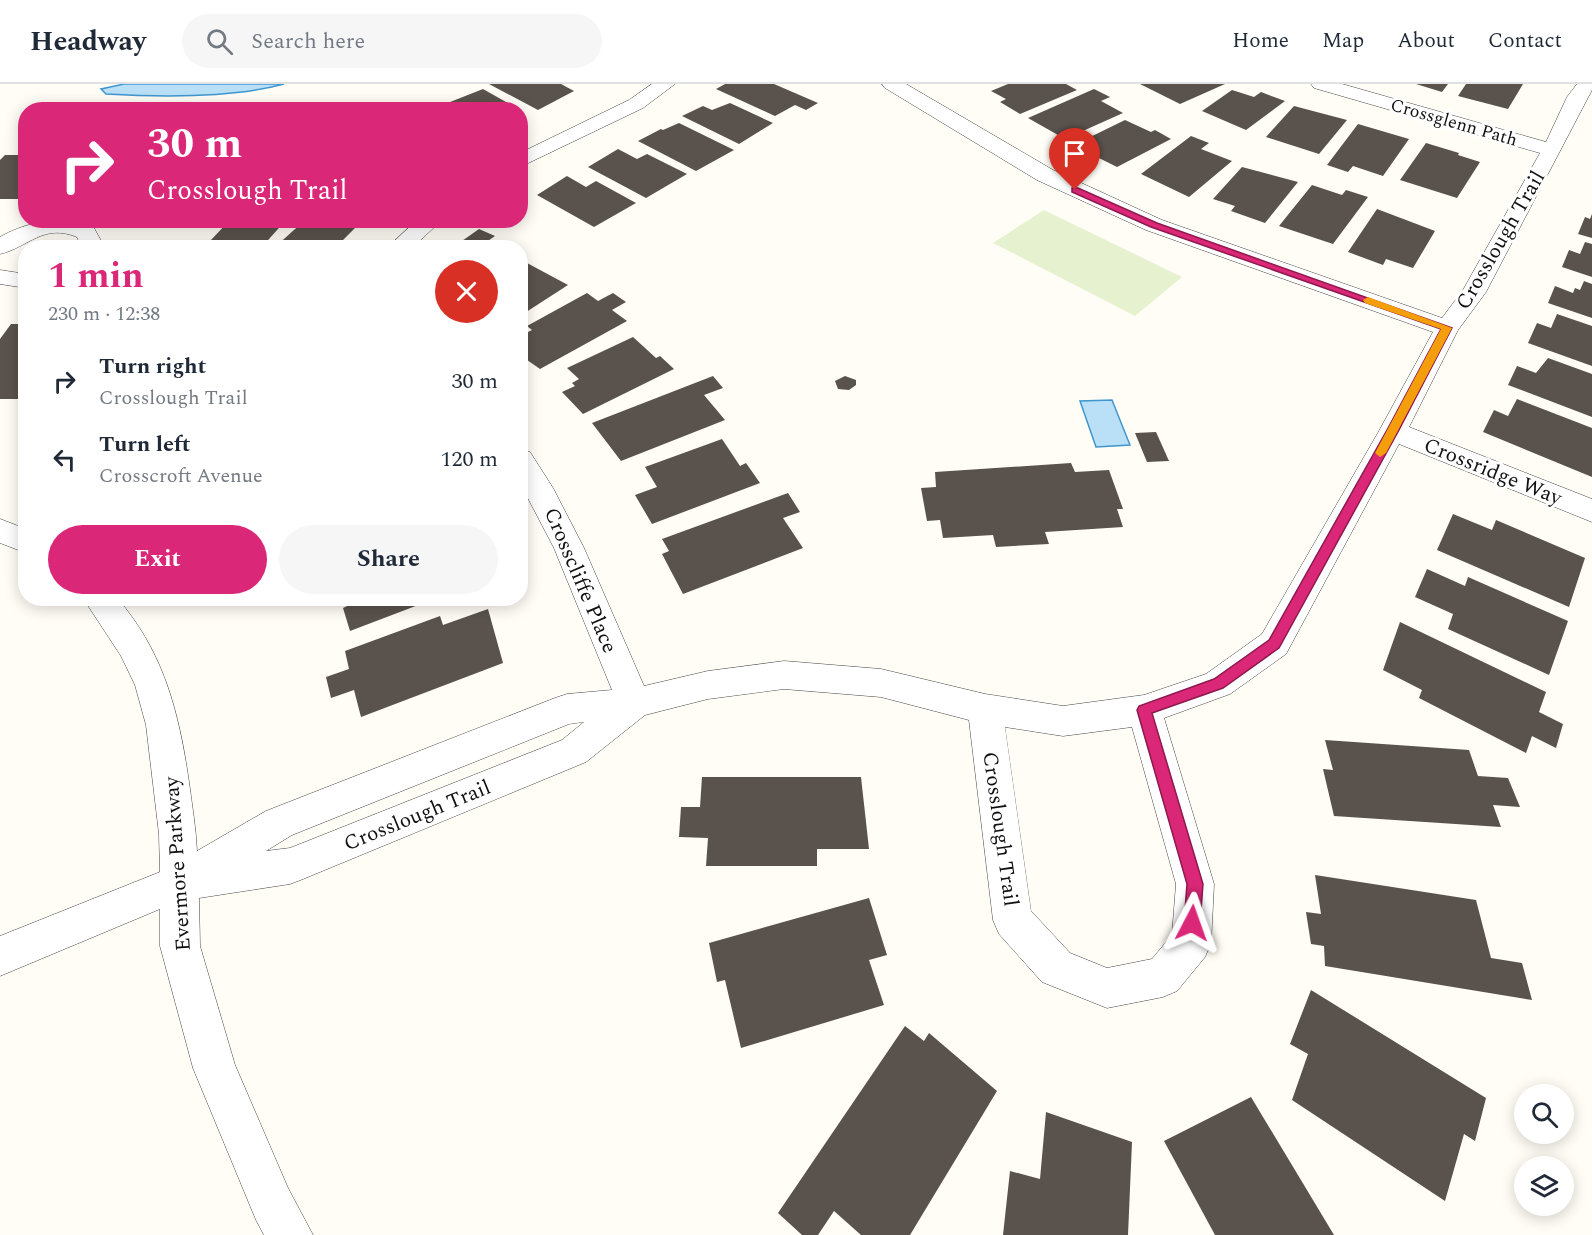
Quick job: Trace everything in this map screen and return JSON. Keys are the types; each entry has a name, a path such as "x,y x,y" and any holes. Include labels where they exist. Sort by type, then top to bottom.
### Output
{"street":[{"path":"528,157 636,104 665,84"},
{"path":"892,84 1045,175 1109,206 1154,225 1447,328"},
{"name":"Crossglenn Path","path":"1321,84 1552,150"},
{"name":"Crosslough Trail","path":"0,956 180,882 290,866 574,751 635,703 708,685 784,675 881,683 985,709 1063,721 1144,710 1218,684 1274,644 1447,328 1474,292 1552,150 1577,97 1587,84"},
{"path":"0,247 29,231 41,228"},
{"path":"72,228 86,233 90,240"},
{"path":"407,240 422,228"},
{"path":"0,278 18,280"},
{"name":"Crossridge Way","path":"1393,430 1592,511"},
{"name":"Crosscliffe Place","path":"528,471 557,519 635,703"},
{"path":"0,530 18,538"},
{"name":"Evermore Parkway","path":"105,606 135,648 152,685 163,724 172,776 180,882 180,946 214,1068 272,1204 290,1235"},
{"name":"Crosslough Trail","path":"985,709 1013,920 1056,968 1107,988 1163,977 1191,943 1195,884 1144,710"}],"green space":[{"path":"1044,210 1182,277 1135,316 993,243"}],"water":[{"path":"124,84 284,84 242,92 196,95 106,94 101,89"},
{"path":"1112,400 1130,445 1096,447 1080,401"}],"building":[{"path":"489,84 561,84 574,91 538,110 528,105 528,102 523,102"},
{"path":"725,84 774,84 818,103 806,110 795,105 775,116 716,89"},
{"path":"1008,84 1066,84 1077,90 1020,114 1000,102 1006,99 991,91"},
{"path":"1140,84 1225,84 1180,104"},
{"path":"1416,84 1448,84 1442,92"},
{"path":"1466,84 1523,84 1508,109 1458,96"},
{"path":"483,89 506,102 450,102"},
{"path":"1094,89 1110,97 1101,101 1123,113 1065,139 1028,118"},
{"path":"1232,90 1254,97 1261,92 1285,101 1246,130 1202,111"},
{"path":"730,103 773,123 739,144 682,116 703,106 712,110"},
{"path":"1294,106 1347,120 1319,154 1266,137"},
{"path":"1125,120 1151,132 1155,130 1171,139 1117,167 1093,155 1099,152 1080,142"},
{"path":"679,123 734,150 696,171 638,141"},
{"path":"1358,124 1409,139 1383,176 1353,166 1348,172 1327,165"},
{"path":"1191,136 1209,143 1201,149 1232,161 1189,197 1141,174"},
{"path":"1426,143 1480,162 1457,198 1400,180"},
{"path":"618,149 637,159 647,154 687,174 646,198 588,167"},
{"path":"5,155 18,155 18,199 0,199 0,160"},
{"path":"1242,167 1298,182 1265,223 1231,211 1235,206 1213,199"},
{"path":"567,176 586,187 596,181 636,203 594,227 537,195"},
{"path":"1312,185 1342,195 1346,190 1368,197 1333,244 1279,226"},
{"path":"1377,209 1435,231 1413,268 1386,259 1383,265 1348,252"},
{"path":"1592,214 1592,238 1578,234 1585,217 1590,219"},
{"path":"222,228 279,228 268,240 211,240"},
{"path":"296,228 355,228 343,240 283,240"},
{"path":"479,229 495,236 489,240 463,240"},
{"path":"1585,242 1592,244 1592,277 1562,267 1569,250 1580,254"},
{"path":"528,264 568,285 528,311"},
{"path":"1584,281 1592,284 1592,318 1548,303 1555,286 1573,293 1575,288 1580,290"},
{"path":"587,293 598,301 613,293 626,302 612,310 627,321 540,369 528,361 528,332 532,330 528,325"},
{"path":"1557,314 1592,326 1592,366 1528,343 1537,323 1551,328"},
{"path":"11,324 18,324 18,399 0,399 0,339"},
{"path":"633,337 656,358 660,356 674,369 583,414 562,392 575,386 572,383 579,379 567,368"},
{"path":"1548,358 1592,374 1592,417 1508,385 1517,366 1536,373"},
{"path":"713,376 723,388 704,395 725,420 621,461 592,423"},
{"path":"845,376 856,380 856,385 849,390 838,389 835,381"},
{"path":"1517,399 1592,428 1592,477 1483,432 1494,410 1508,416"},
{"path":"1156,432 1169,461 1147,462 1135,433"},
{"path":"722,439 740,466 746,463 760,483 652,524 635,495 657,487 645,467"},
{"path":"1071,463 1075,472 1109,470 1123,509 1117,509 1123,527 1045,532 1049,544 996,547 993,535 943,538 940,520 927,521 921,488 936,487 935,472"},
{"path":"788,493 800,512 783,518 803,548 683,594 662,554 669,551 662,539"},
{"path":"1453,514 1492,530 1496,520 1585,558 1569,607 1437,550"},
{"path":"1427,569 1465,586 1468,577 1568,621 1549,675 1448,629 1453,614 1415,597"},
{"path":"347,606 416,606 350,631 343,608"},
{"path":"488,609 503,663 361,717 354,690 331,698 326,677 349,669 345,651 440,616 443,625"},
{"path":"1400,622 1546,692 1539,712 1563,724 1556,748 1532,736 1526,753 1419,698 1422,690 1383,670"},
{"path":"1325,740 1469,750 1478,776 1508,778 1520,807 1493,805 1501,827 1334,816 1323,769 1333,770"},
{"path":"702,777 861,777 869,849 817,849 817,866 706,866 708,838 679,837 681,807 700,807"},
{"path":"1315,875 1476,900 1491,958 1522,963 1532,1000 1325,966 1324,946 1311,944 1306,912 1321,914"},
{"path":"869,898 887,955 869,960 884,1005 741,1048 725,980 717,982 709,943"},
{"path":"1311,990 1486,1098 1475,1141 1464,1134 1445,1201 1292,1100 1308,1054 1290,1044"},
{"path":"905,1026 924,1041 929,1033 997,1091 910,1235 861,1235 834,1211 818,1235 802,1235 778,1213"},
{"path":"1251,1097 1334,1235 1215,1235 1164,1141"},
{"path":"1046,1112 1132,1142 1128,1235 1003,1235 1010,1171 1040,1179"}],"slow traffic":[{"path":"1368,300 1447,328 1380,453"}],"route":[{"path":"1075,190 1154,225 1447,328 1274,644 1218,684 1144,710 1195,884 1192,923"}]}
